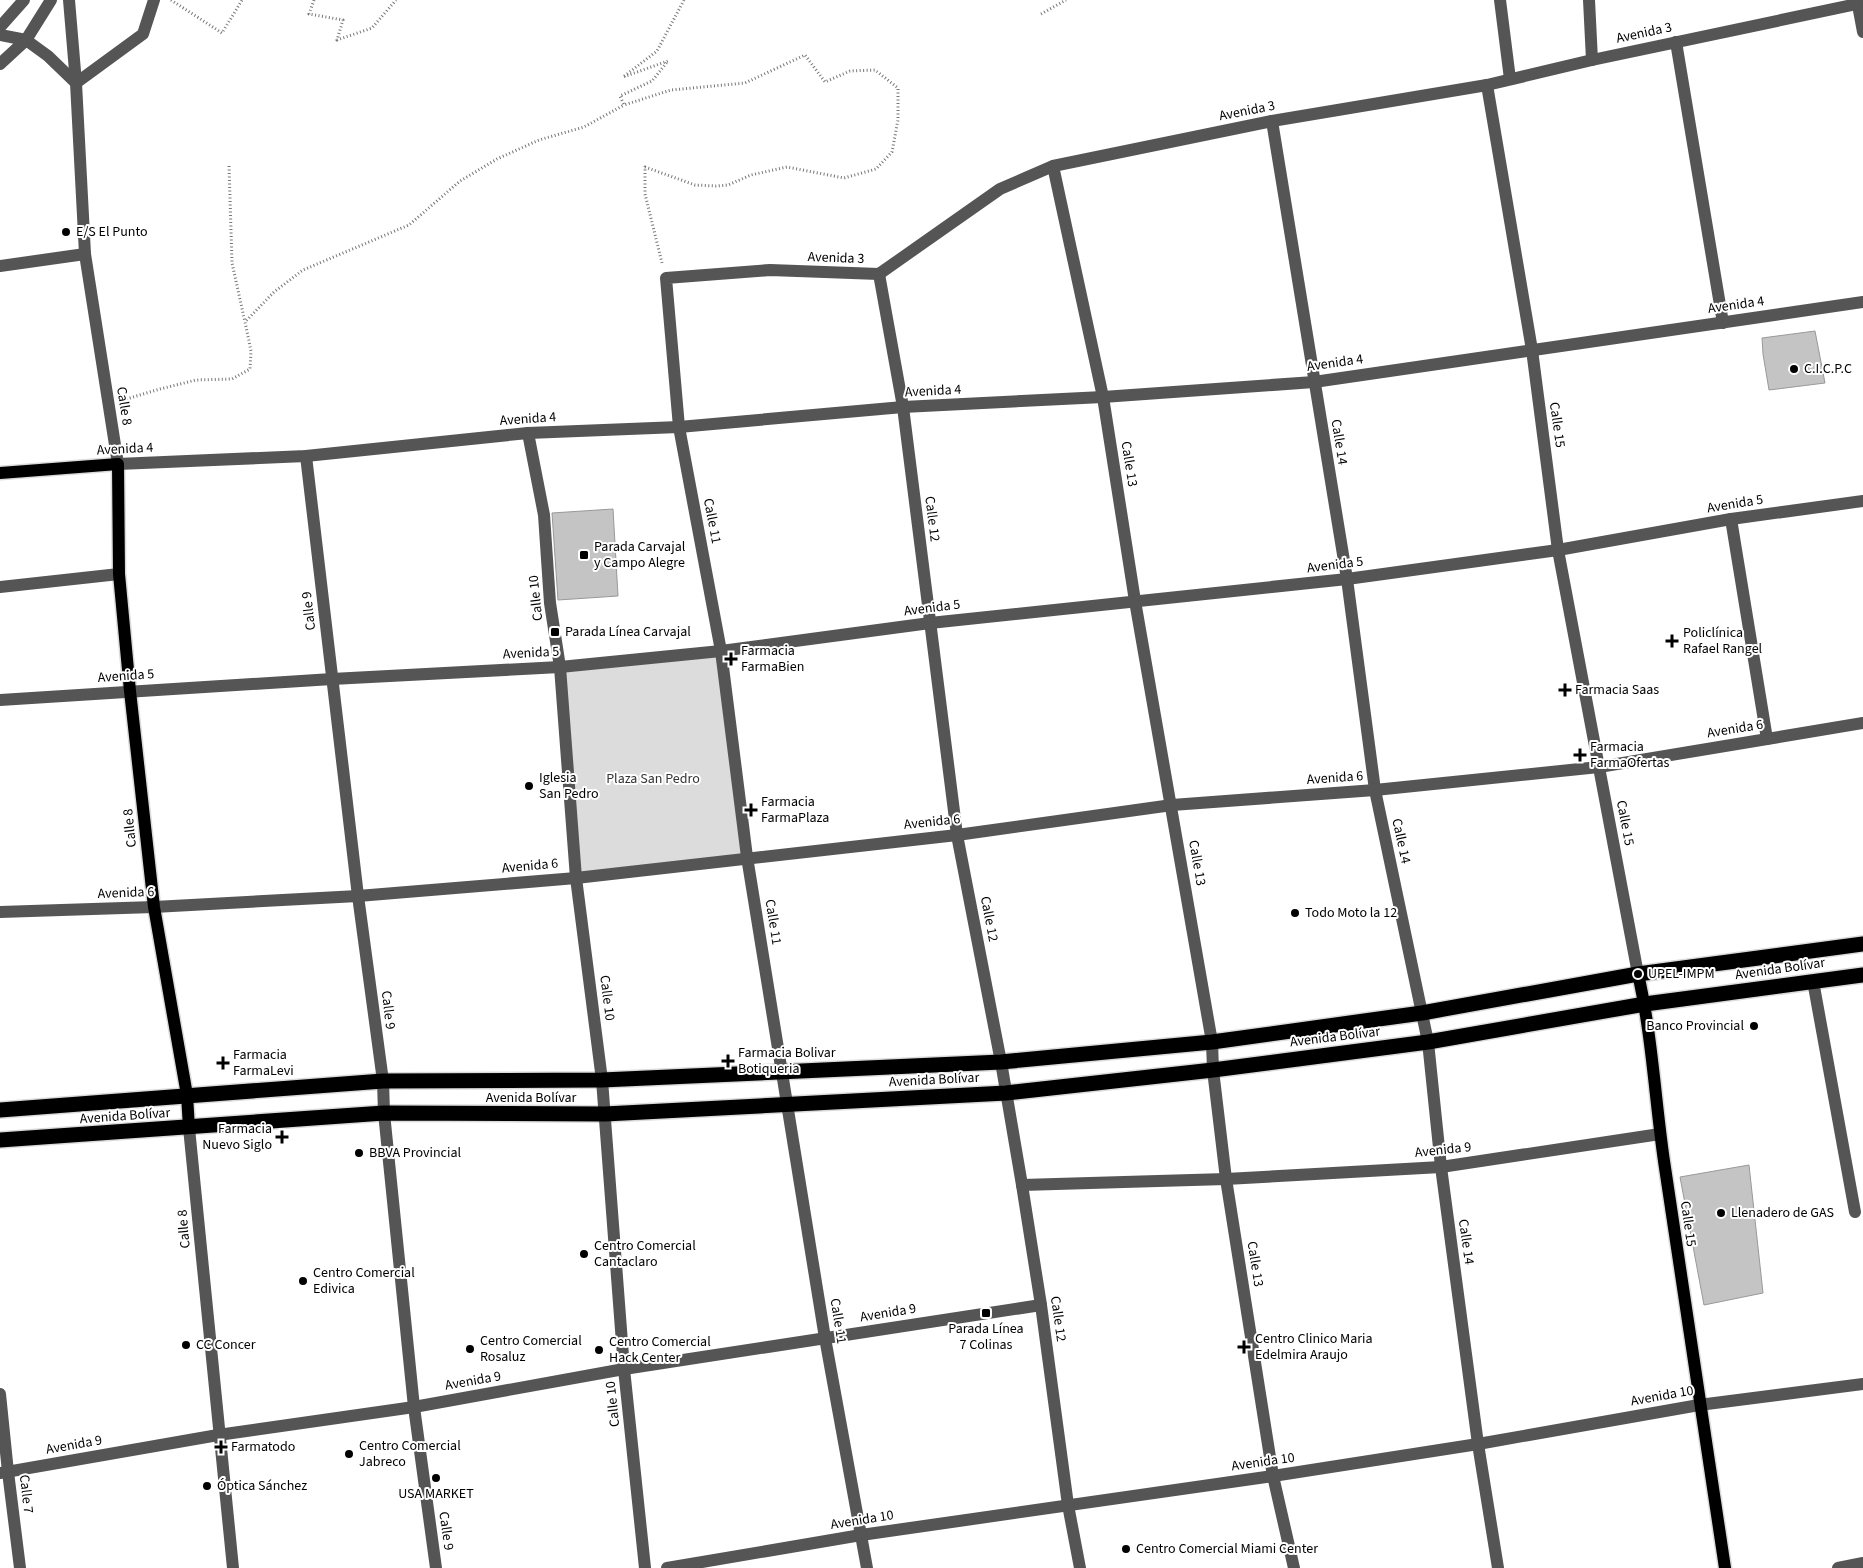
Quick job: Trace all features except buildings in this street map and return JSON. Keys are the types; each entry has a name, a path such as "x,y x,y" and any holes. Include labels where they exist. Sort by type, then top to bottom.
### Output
{"highway":[{"name":"Avenida Bolívar","path":"0,1110 383,1081 602,1080 1001,1062 1212,1042 1422,1013 1638,974 1863,944"},
{"name":"Avenida Bolívar","path":"0,1140 384,1114 605,1114 1006,1093 1213,1070 1428,1042 1645,1004 1863,975"}],"main road":[{"name":"Avenida 4","path":"0,473 118,464"},
{"name":"Calle 8","path":"118,464 119,574 130,691 154,907 187,1095 189,1128"},
{"name":"Calle 15","path":"1638,974 1645,1004 1660,1134 1699,1405 1725,1568"}],"street":[{"path":"0,27 24,0"},
{"path":"0,64 26,40 51,0"},
{"name":"Calle 8","path":"69,0 76,83 85,254 118,464"},
{"path":"0,35 26,40 48,56 76,83 143,34 154,0"},
{"path":"1500,0 1510,79"},
{"path":"1589,0 1592,60"},
{"path":"1857,2 1863,32"},
{"name":"Avenida 3","path":"666,278 770,270 880,274 1000,189 1053,166 1272,121 1487,85 1857,2"},
{"path":"1676,42 1723,322"},
{"name":"Calle 15","path":"1487,85 1532,350 1558,550 1638,974"},
{"name":"Calle 14","path":"1272,121 1347,580 1375,790 1428,1042 1441,1167 1478,1444 1498,1568"},
{"name":"Calle 13","path":"1053,166 1103,397 1135,601 1212,1042 1213,1070 1226,1178 1273,1476 1294,1568"},
{"path":"0,266 85,254"},
{"name":"Calle 12","path":"880,274 903,407 957,834 1001,1062 1022,1185 1041,1305 1068,1505 1080,1568"},
{"name":"Calle 11","path":"666,278 680,427 721,651 747,857 825,1338 866,1568"},
{"name":"Avenida 4","path":"118,464 306,456 528,433 680,427 903,407 1103,397 1314,382 1863,302"},
{"name":"Calle 10","path":"528,433 544,515 550,603 560,667 576,878 602,1080 624,1369 645,1568"},
{"name":"Calle 9","path":"306,456 358,896 383,1081 384,1114 414,1407 436,1568"},
{"name":"Avenida 5","path":"0,700 560,667 721,651 930,623 1347,580 1558,550 1731,519 1863,501"},
{"path":"1731,519 1767,739"},
{"path":"0,586 119,574"},
{"name":"Avenida 6","path":"0,912 154,907 358,896 576,878 957,834 1172,805 1375,790 1599,767 1863,723"},
{"path":"1813,981 1855,1212"},
{"name":"Calle 8","path":"189,1128 218,1435 233,1568"},
{"name":"Avenida 9","path":"1022,1185 1226,1178 1441,1167 1660,1134"},
{"name":"Avenida 9","path":"4,1472 218,1435 414,1407 624,1369 1041,1305"},
{"name":"Avenida 10","path":"666,1568 861,1535 1273,1476 1478,1444 1699,1405 1863,1384"},
{"name":"Calle 7","path":"0,1394 4,1472 20,1568"},
{"path":"1838,1568 1863,1563"}],"path":[{"path":"171,0 222,33 242,0"},
{"path":"314,0 309,14 343,20 337,40 372,28 396,0"},
{"path":"624,105 620,96 652,81 668,61 623,77 657,51 684,0"},
{"path":"1041,14 1066,0"},
{"path":"245,322 274,292 303,270 409,226 460,181 497,159 539,140 584,127 624,105 672,90 745,83 805,55 825,82 850,71 875,70 898,88 898,120 892,152 876,169 844,178 787,167 751,175 728,185 716,186 695,185 645,167 645,194 666,278"},
{"path":"108,405 196,380 232,379 250,369 251,351 232,263 229,166"}],"green space":[{"name":"Plaza San Pedro","path":"721,651 747,857 576,878 560,667"}],"place":[{"name":"E/S El Punto","path":"66,232"},
{"name":"C.I.C.P.C","path":"1794,369"},
{"name":"Parada Carvajal y Campo Alegre","path":"584,555"},
{"name":"Parada Línea Carvajal","path":"555,632"},
{"name":"Policlínica Rafael Rangel","path":"1672,641"},
{"name":"Farmacia FarmaBien","path":"731,659"},
{"name":"Farmacia Saas","path":"1565,690"},
{"name":"Farmacia FarmaOfertas","path":"1580,755"},
{"name":"Iglesia San Pedro","path":"529,786"},
{"name":"Farmacia FarmaPlaza","path":"751,810"},
{"name":"Todo Moto la 12","path":"1295,913"},
{"name":"UPEL-IMPM","path":"1638,974"},
{"name":"Banco Provincial","path":"1754,1026"},
{"name":"Farmacia Bolivar Botiqueria","path":"728,1061"},
{"name":"Farmacia FarmaLevi","path":"223,1063"},
{"name":"Farmacia Nuevo Siglo","path":"282,1137"},
{"name":"BBVA Provincial","path":"359,1153"},
{"name":"Llenadero de GAS","path":"1721,1213"},
{"name":"Centro Comercial Cantaclaro","path":"584,1254"},
{"name":"Centro Comercial Edivica","path":"303,1281"},
{"name":"Parada Línea 7 Colinas","path":"986,1313"},
{"name":"CC Concer","path":"186,1345"},
{"name":"Centro Clinico Maria Edelmira Araujo","path":"1244,1347"},
{"name":"Centro Comercial Rosaluz","path":"470,1349"},
{"name":"Centro Comercial Hack Center","path":"599,1350"},
{"name":"Farmatodo","path":"221,1447"},
{"name":"Centro Comercial Jabreco","path":"349,1454"},
{"name":"USA MARKET","path":"436,1478"},
{"name":"Óptica Sánchez","path":"207,1486"},
{"name":"Centro Comercial Miami Center","path":"1126,1549"}]}
